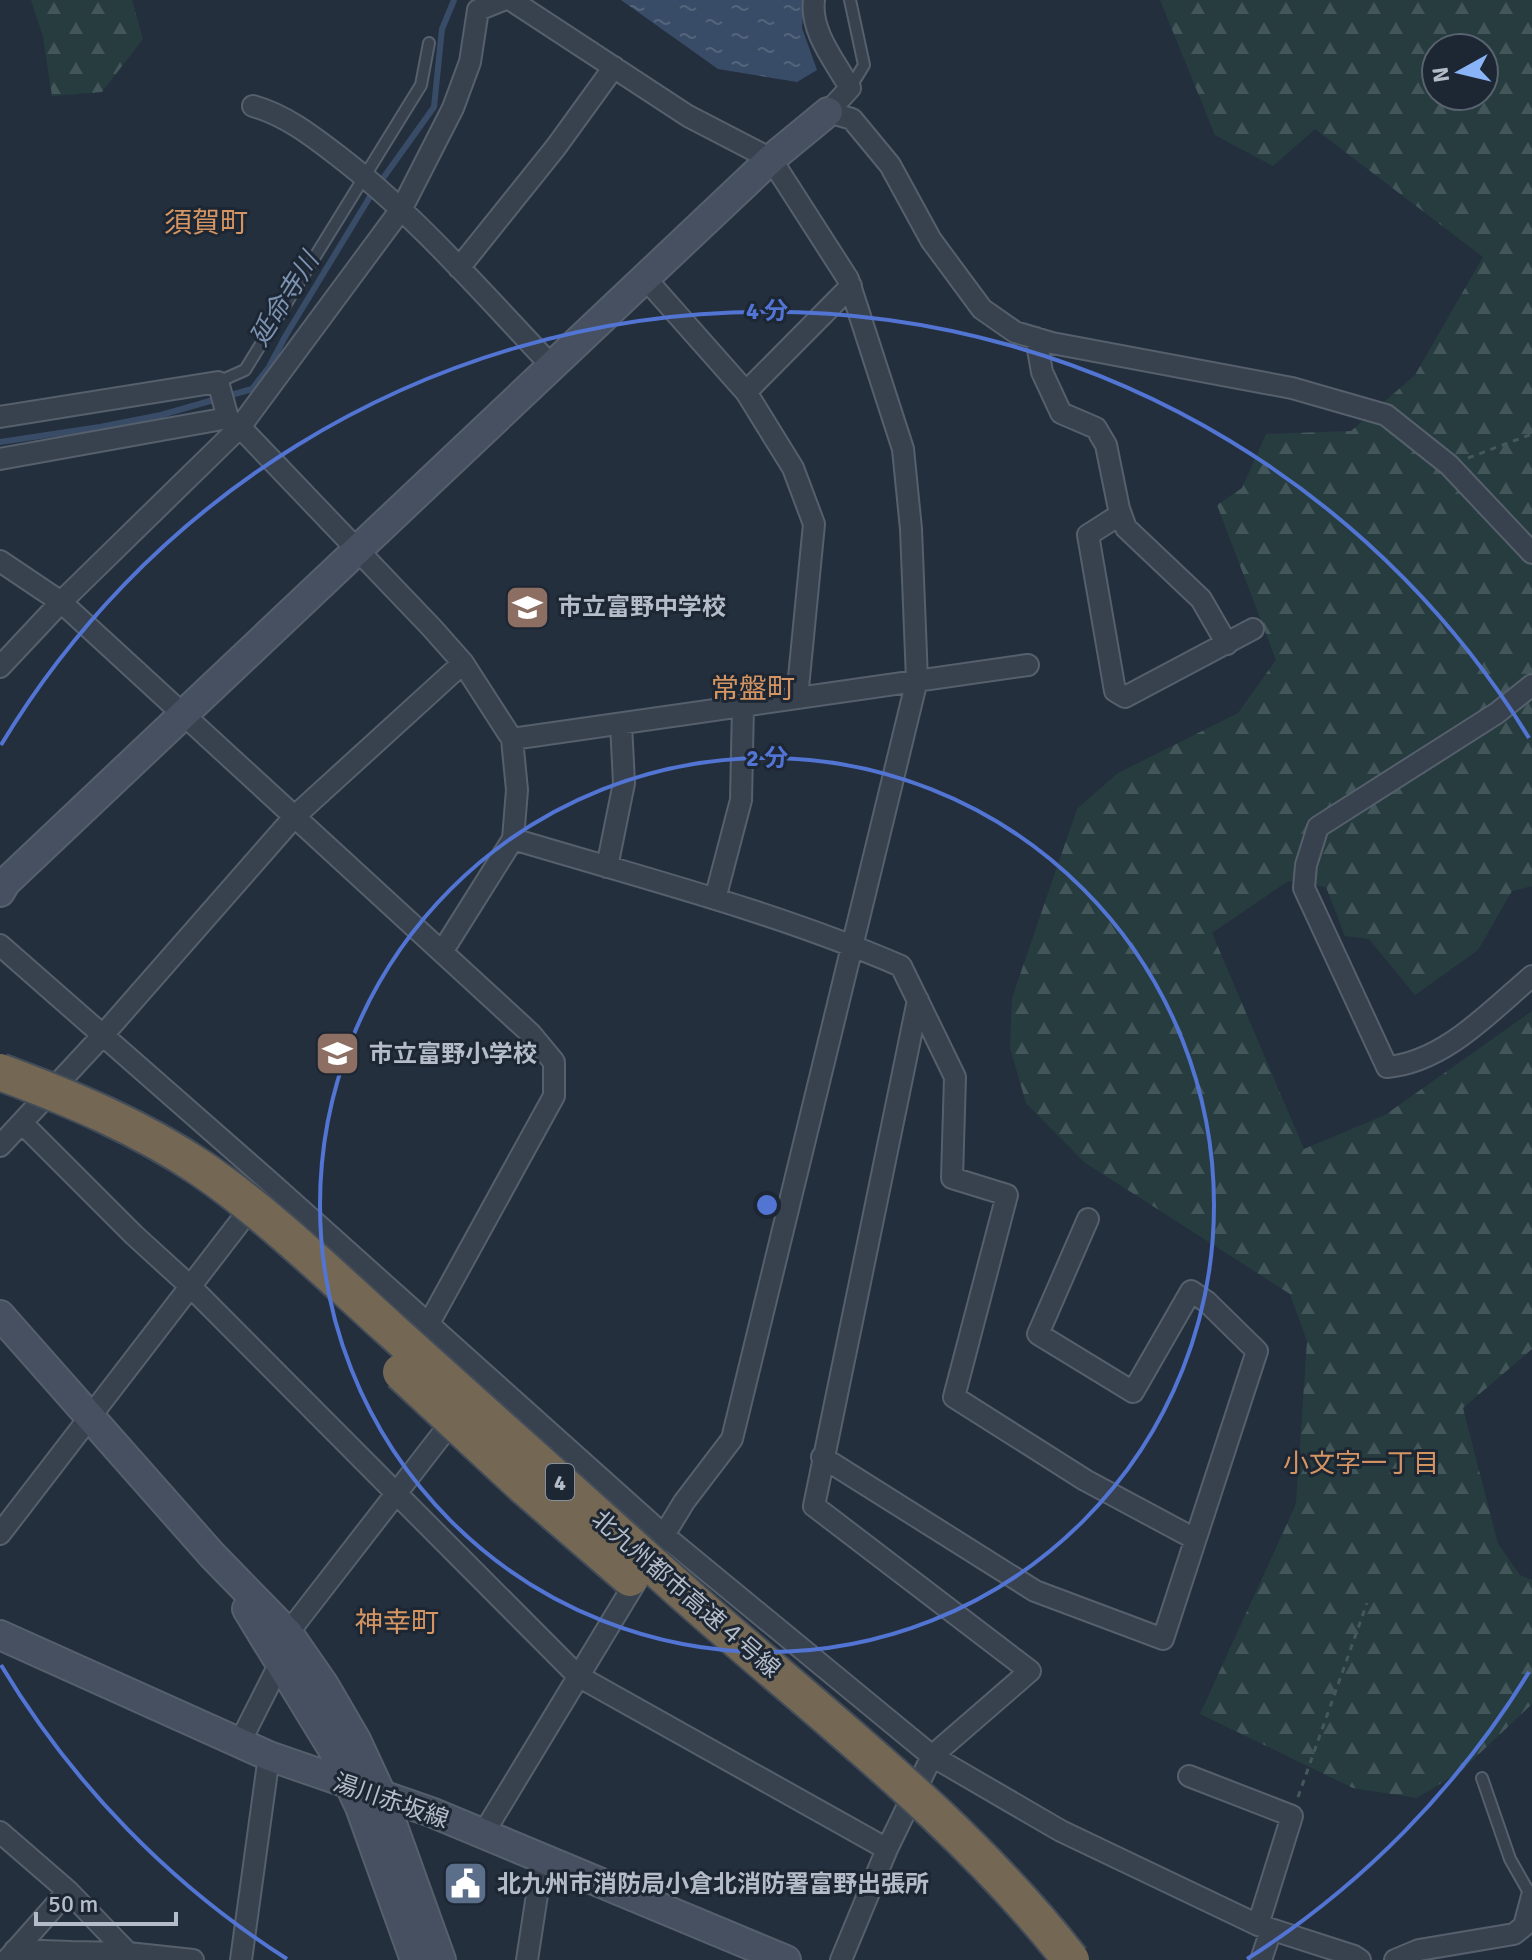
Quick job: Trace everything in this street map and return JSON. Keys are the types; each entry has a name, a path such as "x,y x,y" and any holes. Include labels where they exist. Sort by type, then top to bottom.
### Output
{"highway":[{"name":"北九州都市高速４号線","path":"0,1072 72,1099 162,1145 203,1170 275,1225 681,1591 930,1807 1005,1881 1071,1960"},
{"name":"北九州都市高速４号線","path":"11,1109 64,1120 147,1161 233,1222 378,1350 525,1487 916,1826 989,1897 1041,1960"}],"street":[{"path":"0,667 234,423 402,208 453,108 470,62 478,10 503,0"},
{"path":"483,1834 666,1537 684,1502 732,1439 917,680 911,529 903,449 851,286 771,159 688,116 511,0"},
{"path":"0,892 6,882 551,365 771,159 828,112 850,88 815,26 812,14 814,0"},
{"path":"459,268 556,147 614,67"},
{"path":"253,106 271,111 307,132 402,208 551,365"},
{"path":"828,112 852,119 890,165 931,240 982,309 1015,332 1102,354 1292,388 1386,415 1449,465 1532,553"},
{"path":"645,278 746,392 793,468 814,524 797,698"},
{"path":"746,392 851,286"},
{"path":"1036,338 1042,372 1061,413 1096,428 1106,445 1126,528 1201,599 1227,644"},
{"path":"0,417 218,382 234,423 358,549 463,663 512,739 517,790 513,839 442,952"},
{"path":"0,459 234,423"},
{"path":"1121,514 1088,535 1115,691 1125,697 1253,629"},
{"path":"0,561 61,602 530,1033 554,1062 554,1096 428,1325"},
{"path":"0,1146 11,1109 103,1035 295,816 463,663"},
{"path":"512,739 1028,665"},
{"path":"1532,685 1497,713 1318,827 1306,865 1304,888 1387,1067 1410,1065 1457,1039 1532,976"},
{"path":"715,899 741,800 743,706"},
{"path":"607,867 624,783 621,724"},
{"path":"513,839 715,899 851,944 901,966 955,1077 952,1178 1007,1195 954,1397 1085,1480 1195,1539"},
{"path":"0,945 666,1537 932,1756 1061,1831 1265,1927 1360,1960"},
{"path":"841,1960 887,1849 932,1756 1030,1671 814,1506 918,1000"},
{"path":"11,1109 578,1676 887,1849"},
{"path":"0,1534 8,1509 88,1417 270,1182"},
{"path":"822,1457 1035,1591 1163,1639 1257,1351 1207,1302 1191,1291 1133,1392 1038,1334 1088,1219"},
{"path":"0,1315 212,1555 285,1647 332,1699 356,1740 382,1796 441,1960"},
{"path":"240,1742 285,1647 486,1376"},
{"name":"湯川赤坂線","path":"0,1635 269,1756 483,1834 786,1960"},
{"path":"285,1647 351,1787 415,1960"},
{"path":"241,1960 269,1756"},
{"path":"1189,1776 1292,1816 1265,1927 1261,1960"},
{"path":"0,1832 68,1891 128,1953"},
{"path":"527,1960 538,1888 547,1862"},
{"path":"11,1955 68,1891"},
{"path":"1395,1960 1419,1950 1514,1934 1524,1926 1531,1896"},
{"path":"11,1955 128,1953 193,1960"}],"lane":[{"path":"850,0 864,65 850,88"},
{"path":"218,382 245,370 421,85 429,43"},
{"path":"1482,1778 1510,1859 1531,1896"}],"path":[{"path":"1449,465 1532,434"},
{"path":"1292,1816 1367,1603"}],"green space":[{"path":"31,0 132,0 143,39 102,92 52,96 43,37"},
{"path":"1160,0 1532,0 1532,886 1512,891 1478,950 1415,995 1369,939 1345,936 1326,887 1288,881 1212,933 1304,1149 1385,1115 1532,1011 1532,1349 1463,1408 1498,1544 1520,1575 1532,1580 1532,1704 1461,1771 1417,1798 1353,1788 1200,1714 1296,1504 1307,1341 1290,1294 1084,1162 1026,1103 1010,1048 1012,998 1077,809 1118,773 1238,713 1276,660 1217,505 1242,488 1266,434 1351,431 1415,375 1483,257 1315,129 1273,166 1215,135"}],"water":[{"path":"621,0 804,0 802,28 817,70 797,82 718,69"}],"waterway":[{"name":"延命寺川","path":"0,442 161,415 252,389 269,367 371,195 434,107 442,29 454,0"}],"place":[{"name":"市立富野中学校","path":"527,607"},
{"name":"市立富野小学校","path":"338,1054"},
{"name":"北九州市消防局小倉北消防署富野出張所","path":"466,1884"}],"district":[{"name":"須賀町","path":"206,222"},
{"name":"常盤町","path":"753,688"},
{"name":"小文字一丁目","path":"1361,1463"},
{"name":"神幸町","path":"397,1622"}]}
